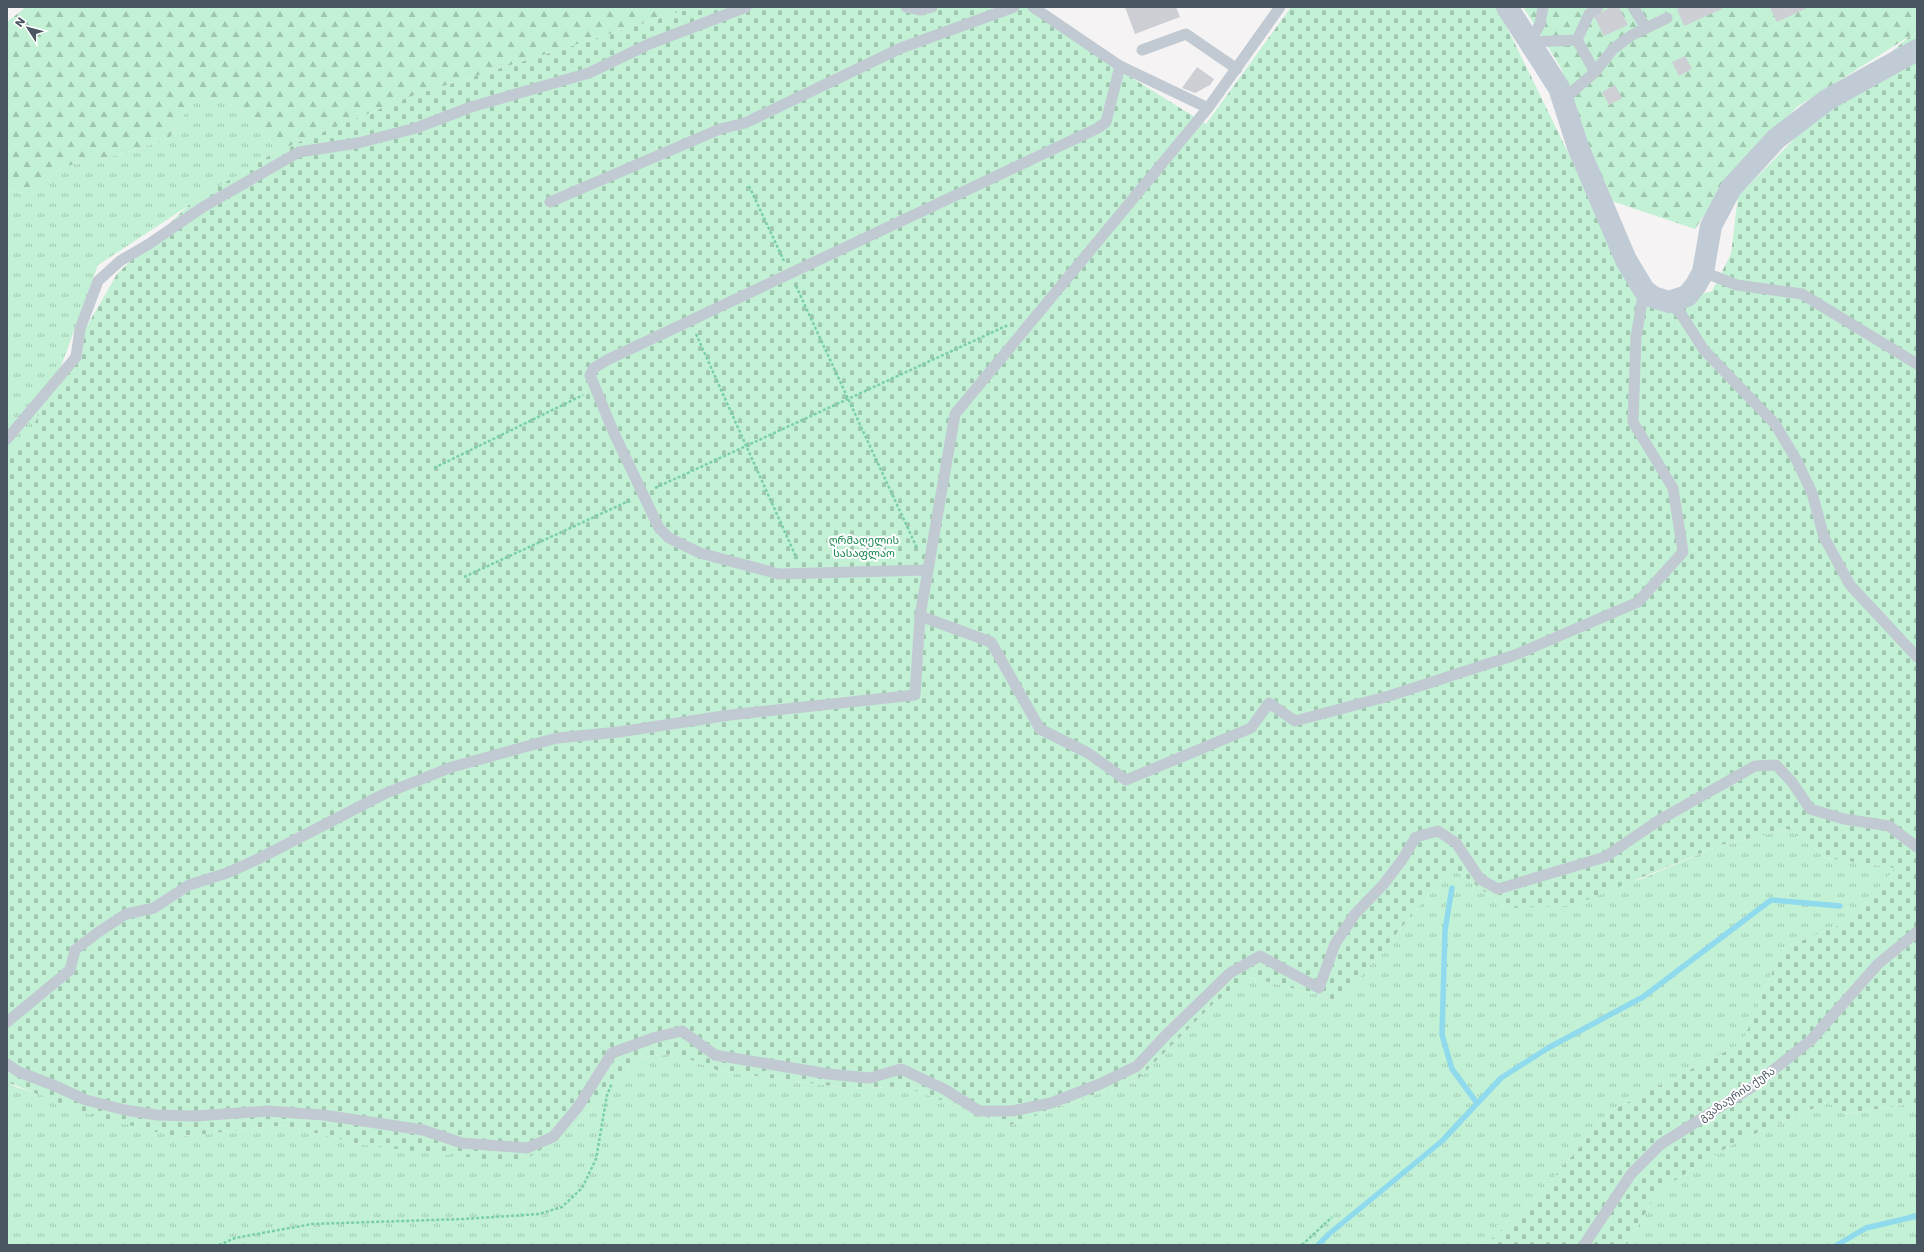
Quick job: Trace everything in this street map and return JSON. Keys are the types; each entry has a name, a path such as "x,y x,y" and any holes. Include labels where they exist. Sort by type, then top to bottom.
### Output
{"street":[{"path":"1507,7 1559,88 1578,147 1606,216 1626,260 1644,290 1653,297 1669,302 1687,296 1696,285 1703,272 1711,226 1731,188 1776,139 1827,100 1917,50"}],"lane":[{"path":"7,438 76,357 80,329 98,281 120,261 149,244 203,207 299,152 358,143 416,128 471,107 589,73 649,44 746,7"},
{"path":"906,7 921,10 932,7"},
{"path":"550,202 720,129 746,123 901,48 1014,7"},
{"path":"1033,7 1120,66 1208,108"},
{"path":"7,1022 70,970 75,950 97,933 126,914 154,908 189,885 227,873 258,860 384,794 452,767 557,738 619,732 730,715 915,695 920,616 955,414 1208,108 1280,7"},
{"path":"1530,42 1540,24 1543,7"},
{"path":"1577,40 1589,14 1598,7"},
{"path":"1633,7 1646,28"},
{"path":"1563,100 1595,72 1613,49 1632,35 1667,18"},
{"path":"1142,50 1186,34 1237,69"},
{"path":"1530,42 1577,40"},
{"path":"1577,40 1595,72"},
{"path":"927,570 779,574 700,552 669,538 659,528 590,375 594,368 607,360 1098,128 1106,122 1120,66"},
{"path":"1703,272 1737,285 1802,294 1917,364"},
{"path":"920,616 991,642 1040,729 1088,753 1126,780 1251,728 1269,703 1295,721 1389,696 1515,655 1638,602 1683,552 1673,488 1633,422 1636,337 1644,290"},
{"path":"1669,302 1681,314 1704,350 1775,424 1797,461 1812,493 1824,537 1850,585 1917,657"},
{"path":"7,1064 19,1072 86,1100 125,1110 157,1115 195,1116 268,1111 323,1115 423,1130 462,1143 527,1148 553,1137 578,1107 612,1053 656,1037 682,1031 715,1055 828,1074 870,1078 901,1069 944,1088 979,1111 1012,1111 1051,1103 1100,1084 1138,1066 1166,1035 1230,973 1260,956 1319,988 1335,944 1354,914 1383,885 1402,860 1416,837 1438,831 1456,843 1480,879 1498,888 1605,857 1661,819 1755,766 1776,765 1792,782 1810,809 1844,819 1889,826 1917,847"},
{"name":"გვაზაურის ქუჩა","path":"1584,1245 1631,1174 1661,1144 1752,1087 1811,1040 1878,964 1917,932"}],"path":[{"path":"749,186 927,570"},
{"path":"690,321 803,573"},
{"path":"464,577 1012,323"},
{"path":"434,468 595,389"},
{"path":"219,1245 235,1238 312,1224 500,1217 539,1214 562,1207 582,1188 596,1159 607,1095 613,1081"},
{"path":"1302,1245 1332,1217"}],"green space":[{"path":"26,7 696,7 412,96 277,151 254,117 216,97 190,105 169,139 121,154 62,167 30,194 7,190 7,22"},
{"name":"ღრმაღელის სასაფლაო","path":"696,7 1028,7 1124,73 1206,124 1291,7 1497,7 1599,216 1663,306 1712,291 1731,254 1738,196 1816,117 1910,36 1917,34 1917,1103 1843,1114 1828,1102 1736,1142 1658,1191 1627,1245 1485,1245 1535,1199 1611,1111 1742,1043 1782,949 1852,920 1895,868 1827,858 1788,829 1721,845 1572,906 1506,908 1452,867 1340,1001 1250,977 1214,1003 1137,1080 1010,1125 902,1086 854,1089 719,1071 676,1054 640,1057 570,1131 520,1163 363,1145 285,1125 177,1137 93,1116 7,1082 7,455 26,441 56,380 117,274 191,203 277,151 412,96"},
{"path":"1523,7 1917,7 1917,34 1910,36 1797,107 1728,179 1695,229 1606,199 1561,68"},
{"path":"216,97 254,117 277,151 191,204 98,265 56,380 26,442 7,455 7,190 30,194 62,167 121,154 169,139 190,105"},
{"path":"1789,829 1827,858 1896,868 1852,920 1782,949 1742,1043 1611,1111 1535,1199 1485,1245 7,1245 7,1082 16,1087 177,1137 285,1125 363,1145 570,1131 640,1057 676,1054 719,1071 854,1089 902,1086 1010,1125 1137,1080 1214,1003 1250,977 1340,1001 1452,867 1506,908 1641,879 1721,845"},
{"path":"1828,1102 1844,1114 1917,1103 1917,1245 1627,1245 1658,1191 1736,1142"}],"building":[{"path":"1125,7 1176,7 1180,17 1135,34"},
{"path":"1611,7 1619,7 1628,25 1604,36 1594,16"},
{"path":"1682,7 1721,7 1722,9 1684,26 1677,9"},
{"path":"1771,7 1809,7 1777,22 1770,8"},
{"path":"1685,56 1692,69 1679,76 1672,62"},
{"path":"1197,67 1214,79 1210,85 1195,93 1182,88"},
{"path":"1615,85 1622,98 1609,105 1602,92"}],"waterway":[{"path":"1452,888 1445,930 1442,1035 1452,1069 1477,1103"},
{"path":"1318,1245 1329,1234 1442,1141 1501,1078 1548,1048 1643,997 1771,900 1840,906"},
{"path":"1837,1245 1866,1228 1917,1216"}]}
